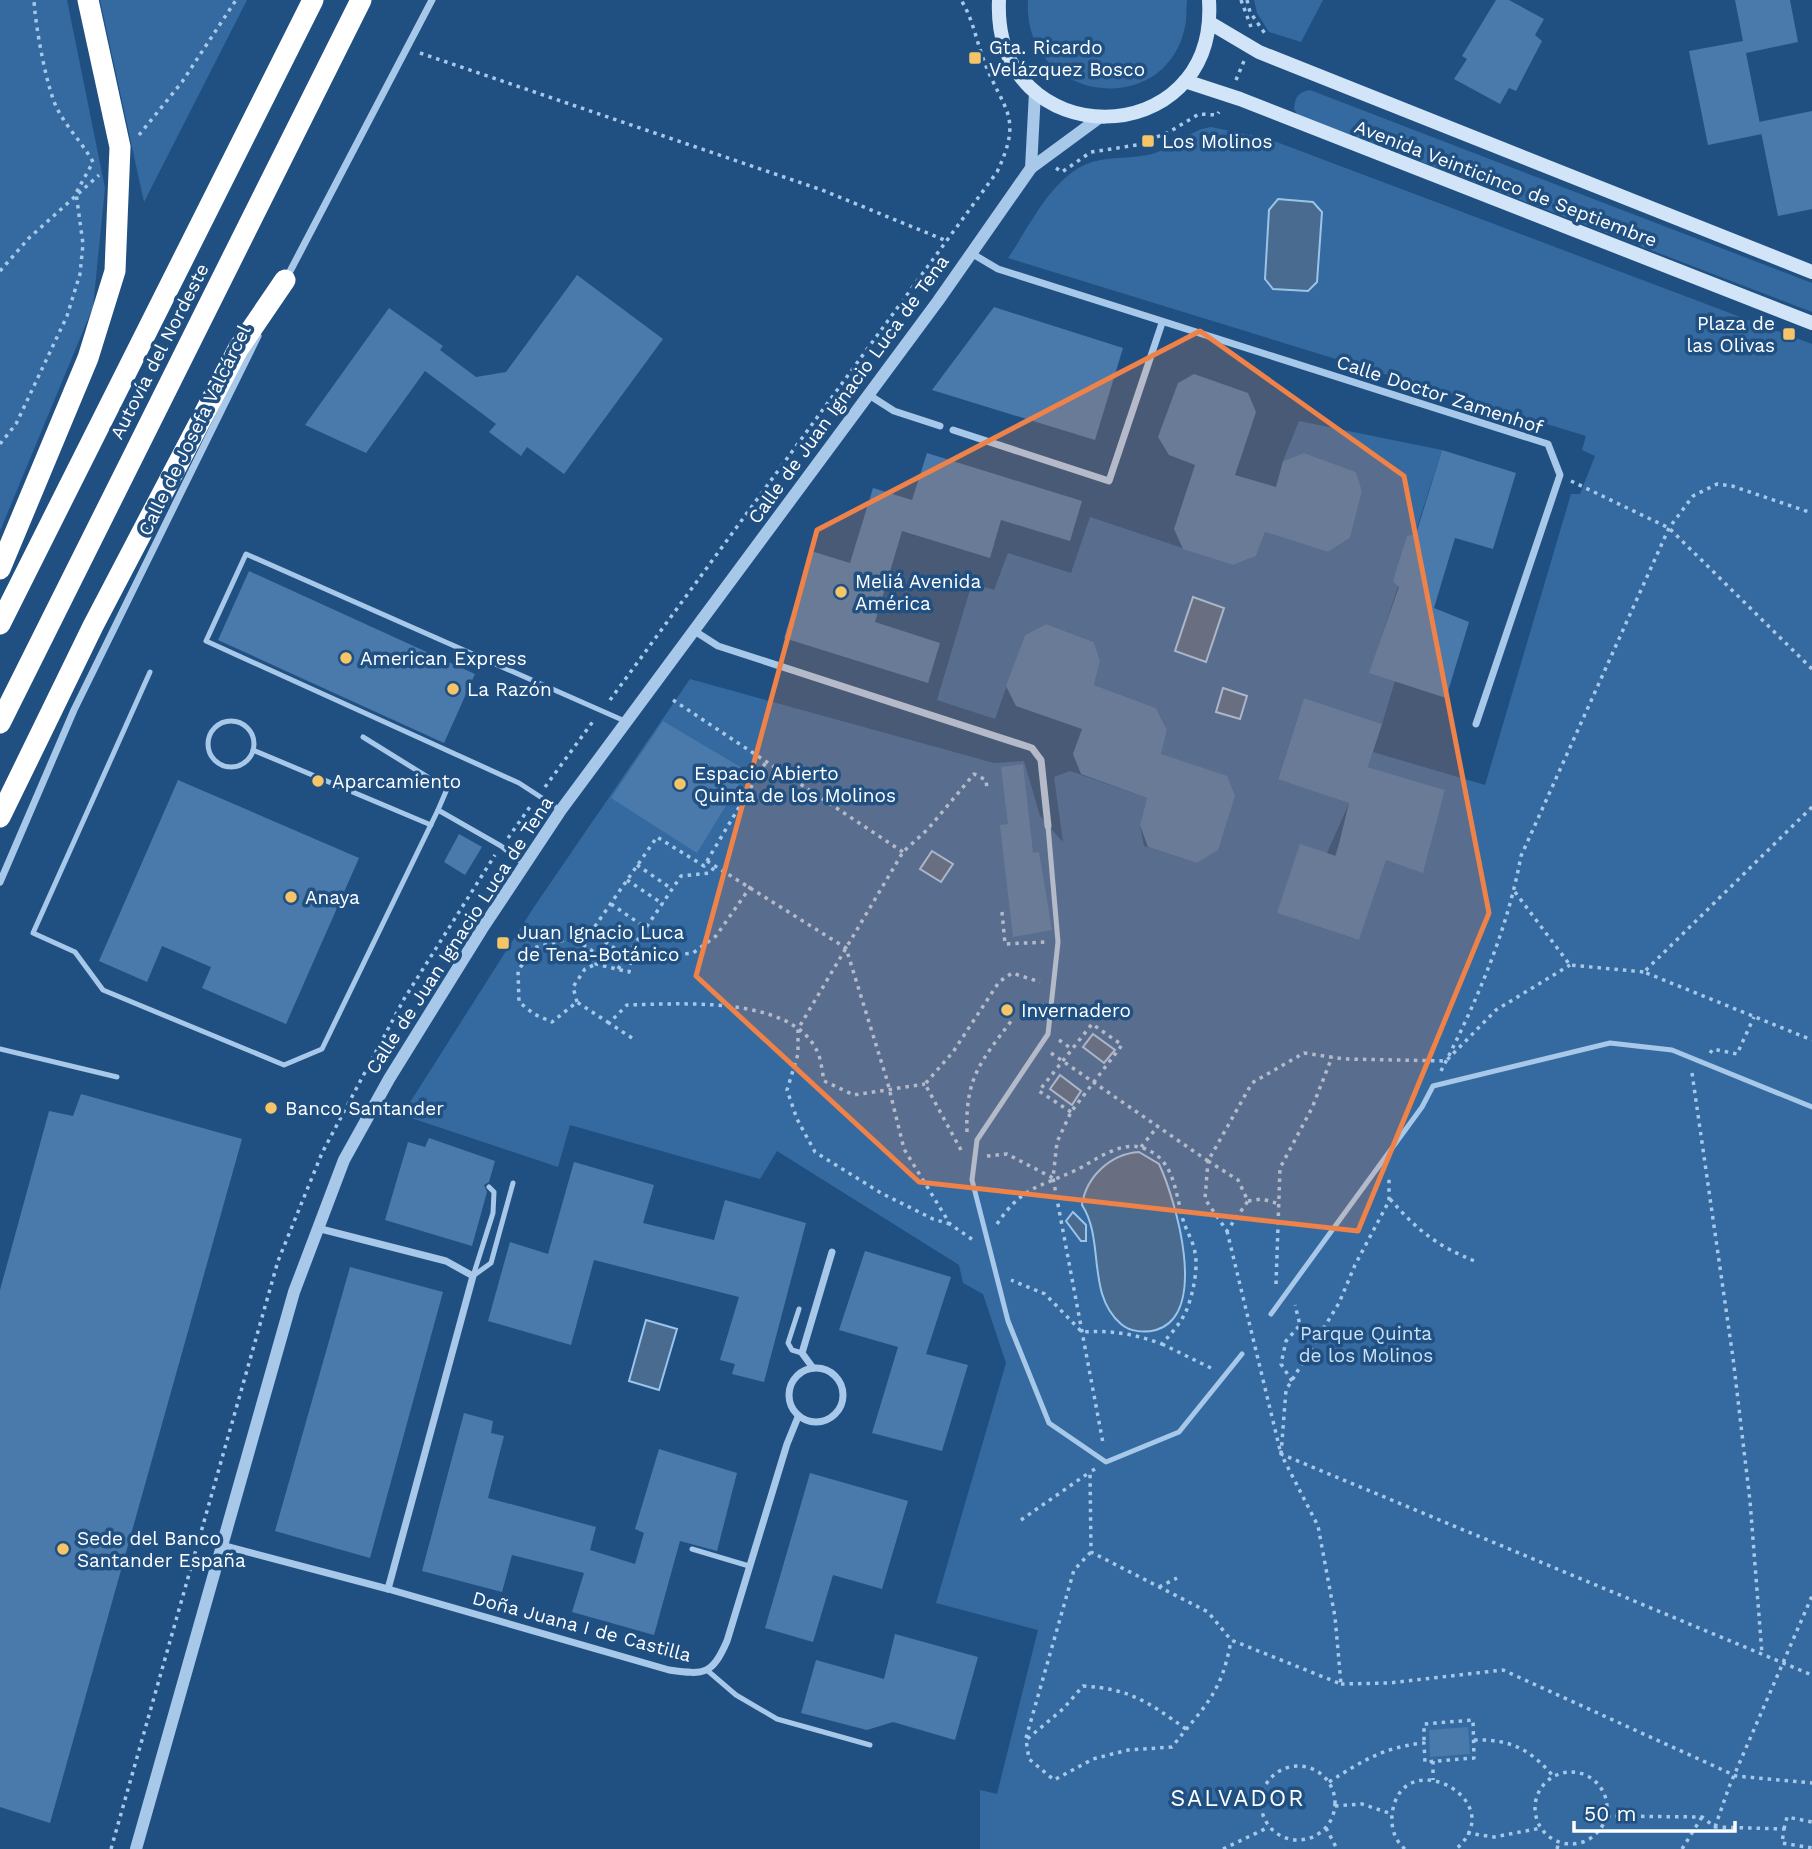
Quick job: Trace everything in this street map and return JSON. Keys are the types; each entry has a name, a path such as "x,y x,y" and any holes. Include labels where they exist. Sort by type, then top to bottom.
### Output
{"highway":[{"path":"0,569 88,358 115,271 120,147 88,0"},
{"name":"Autovía del Nordeste","path":"0,624 313,0"},
{"name":"Autovía del Nordeste","path":"0,723 361,0"},
{"path":"0,817 93,626 238,349 285,280"}],"main road":[{"path":"998,1 1000,27 1006,51 1018,74 1035,92 1065,110 1099,118 1139,113 1167,98 1185,82 1197,64 1210,23 1209,0"},
{"name":"Avenida Veinticinco de Septiembre","path":"1210,23 1259,52 1812,272"},
{"name":"Avenida Veinticinco de Septiembre","path":"1185,82 1240,99 1812,323"}],"street":[{"name":"Calle de Josefa Valcárcel","path":"0,882 74,710 285,280 432,0"},
{"path":"1031,168 1035,92"},
{"name":"Calle de Juan Ignacio Luca de Tena","path":"136,1849 220,1545 294,1292 344,1160 389,1079 561,810 869,395 1031,168 1099,118"},
{"name":"Calle Doctor Zamenhof","path":"971,253 998,269 1548,444 1560,475"},
{"path":"953,430 1109,481 1162,323"},
{"path":"869,395 894,411 940,426"},
{"path":"1476,724 1560,475"},
{"path":"694,630 718,646 1032,748 1041,760 1048,826"},
{"path":"317,1228 446,1261 473,1276 388,1589"},
{"path":"813,1368 802,1353 832,1252"},
{"path":"813,1368 831,1372 842,1385 842,1403 832,1418 824,1422 806,1421 798,1417 789,1401 791,1383 804,1370 813,1368"},
{"name":"Doña Juana I de Castilla","path":"220,1545 388,1589 669,1670 695,1674 708,1671 718,1661 727,1641 786,1444 798,1417"}],"lane":[{"path":"561,810 519,783 206,641 246,554 627,722"},
{"path":"150,672 33,933 75,952 103,990 284,1065 323,1049 447,789 363,737"},
{"path":"236,721 252,736 253,750 250,757 237,766 222,766 211,756 208,741 215,727 236,721"},
{"path":"253,750 431,825"},
{"path":"438,810 501,846 524,864"},
{"path":"1048,826 1058,942 1048,1034 976,1140 972,1180 1007,1321 1049,1423 1106,1462 1179,1432 1242,1354"},
{"path":"1271,1314 1388,1153 1433,1086 1610,1043 1672,1050 1812,1107"},
{"path":"0,1049 117,1077"},
{"path":"473,1276 491,1263 513,1183"},
{"path":"473,1276 494,1213 494,1192 489,1187"},
{"path":"799,1309 788,1343 792,1350 802,1353"},
{"path":"692,1549 749,1566"},
{"path":"708,1671 759,1711 777,1719 870,1745"}],"path":[{"path":"0,444 16,424 67,316 80,274 82,254 76,193 93,162 51,95 36,29 34,0"},
{"path":"111,1849 278,1261 322,1153 404,999 501,846 998,172 1009,140 1011,120 1007,105 985,62 969,12 961,0"},
{"path":"1247,0 1250,12 1266,35"},
{"path":"405,48 822,190 948,241"},
{"path":"1560,475 1670,528 1812,669"},
{"path":"1433,1086 1486,976 1514,891 1521,856 1670,528 1693,496 1717,484 1732,486 1812,513"},
{"path":"673,700 903,852"},
{"path":"577,1002 552,1022 519,1003 519,971 533,948 591,932 657,837 704,866 766,762"},
{"path":"987,789 986,780 974,775 928,830 903,852 798,1029 798,1054 787,1090 797,1119 815,1152 881,1193 933,1219 950,1224 989,1251"},
{"path":"1644,972 1812,807"},
{"path":"707,861 751,886 846,948 889,1088 904,1149 950,1224"},
{"path":"637,866 672,889"},
{"path":"618,969 681,876 710,873 715,866"},
{"path":"627,880 663,904"},
{"path":"632,1038 577,1002 573,987 585,970 596,964 629,972 631,960 693,953 716,936 751,886"},
{"path":"1514,891 1570,965"},
{"path":"611,904 646,928"},
{"path":"1002,912 1005,944 1058,942"},
{"path":"591,932 627,957"},
{"path":"573,938 597,954 596,964"},
{"path":"1341,1684 1335,1618 1318,1526 1281,1454 1227,1231 1205,1199 1208,1161 1252,1083 1304,1053 1332,1057 1446,1061 1496,1010 1570,965 1644,972 1812,1040"},
{"path":"609,1023 627,1005 674,1004 760,1012 789,1020 816,1048 824,1080 854,1095 925,1084 953,1052 999,982 1012,973 1033,978 1054,991"},
{"path":"1701,1062 1713,1049 1737,1054 1754,1017"},
{"path":"974,1165 967,1141 966,1121 971,1078 1012,1020"},
{"path":"1021,1520 1106,1462 1053,1178 1057,1142 1071,1112 1122,1045 1092,1024 1039,1091 1071,1112"},
{"path":"1276,1307 1276,1203 1280,1168 1312,1108 1332,1057"},
{"path":"1063,1060 1238,1180 1248,1200"},
{"path":"1692,1070 1735,1371 1750,1501 1762,1654"},
{"path":"925,1084 940,1116 966,1159 974,1165"},
{"path":"1141,1147 1157,1126"},
{"path":"987,1240 1007,1209 1032,1187 1072,1172 1114,1149 1141,1147 1160,1157 1177,1185 1183,1220 1196,1254 1191,1297 1183,1319 1162,1344"},
{"path":"1281,1454 1286,1390 1339,1303 1354,1265 1389,1197 1388,1153"},
{"path":"974,1165 986,1157 1007,1154 1053,1178"},
{"path":"1389,1197 1420,1233 1447,1250 1477,1262"},
{"path":"1248,1200 1262,1199 1276,1203"},
{"path":"1227,1231 1248,1200"},
{"path":"996,1274 1045,1294 1082,1332 1105,1331 1140,1336 1225,1375"},
{"path":"1285,1294 1295,1304 1300,1325 1286,1341 1281,1364 1292,1381"},
{"path":"1281,1454 1812,1675"},
{"path":"1090,1472 1091,1552 1074,1570 1026,1740 1029,1759 1054,1780 1093,1759 1128,1750 1172,1746 1203,1711 1226,1673 1231,1640"},
{"path":"1091,1552 1208,1612 1231,1640 1341,1684 1389,1683 1503,1671 1736,1776 1812,1783"},
{"path":"1160,1587 1177,1578"},
{"path":"1715,1827 1729,1787 1812,1596"},
{"path":"1026,1740 1063,1709 1083,1686 1116,1688 1143,1700 1186,1729"},
{"path":"1472,1720 1474,1740 1474,1758 1425,1762 1424,1724 1472,1720"},
{"path":"1474,1740 1500,1739 1522,1746 1553,1776"},
{"path":"1329,1782 1373,1754 1424,1743"},
{"path":"1433,1761 1433,1780"},
{"path":"1298,1766 1321,1773 1329,1782 1335,1806 1326,1828 1308,1839 1297,1841 1286,1839 1269,1827 1260,1804 1267,1782 1276,1773 1298,1766"},
{"path":"1576,1772 1597,1783 1607,1804 1606,1816 1596,1833 1588,1839 1569,1844 1559,1842 1541,1828 1535,1809 1536,1799 1545,1782 1553,1776 1576,1772"},
{"path":"1405,1849 1394,1834 1392,1814 1398,1797 1406,1788 1418,1782 1433,1780 1454,1787 1463,1796 1470,1820 1467,1833 1456,1849"},
{"path":"1335,1806 1362,1804 1392,1814"},
{"path":"1606,1816 1702,1817 1715,1827 1784,1829"},
{"path":"1682,1849 1702,1817"},
{"path":"1812,1822 1787,1817 1782,1843 1812,1848"},
{"path":"1223,1849 1269,1827"},
{"path":"1326,1828 1337,1849"},
{"path":"1467,1833 1494,1837 1541,1828"},
{"path":"1557,1849 1559,1842"}],"highlighted area":[{"path":"1200,331 1404,476 1489,913 1358,1231 919,1182 696,976 817,530"}],"green space":[{"path":"0,0 67,0 105,188 93,307 0,531"},
{"path":"100,0 247,0 144,202"},
{"path":"1028,0 1187,0 1186,24 1172,57 1151,77 1125,87 1097,87 1070,78 1047,61 1032,34"},
{"path":"1254,0 1323,0 1301,42 1269,32 1257,13"},
{"path":"1310,90 1812,283 1812,312 1297,114 1294,109 1296,98"},
{"name":"Parque Quinta de los Molinos","path":"1211,127 1269,139 1812,344 1812,1849 980,1849 980,1790 997,1794 1038,1630 936,1603 1006,1363 983,1294 963,1283 959,1265 777,1151 760,1179 570,1125 558,1167 402,1115 534,907 690,679 994,763 1024,761 1040,816 1063,842 1054,777 1070,771 1147,798 1140,825 1144,846 1197,863 1217,850 1161,754 1167,730 1156,708 1094,685 1100,661 1094,642 1046,624 1025,635 995,719 937,700 972,583 994,590 1008,553 1071,573 1090,517 1233,565 1256,556 1265,532 1328,552 1350,538 1362,491 1356,472 1304,453 1283,461 1299,421 1442,450 1370,673 1395,681 1382,724 1304,698 1278,778 1349,803 1327,853 1277,913 1359,940 1382,871 1335,856 1339,844 1423,872 1445,790 1368,767 1373,752 1485,785 1571,494 1580,494 1595,456 1582,450 1586,436 1008,258 1043,203 1065,178 1078,169 1099,160 1152,154 1195,132"}],"shaded area":[{"path":"1278,199 1313,202 1322,212 1317,282 1308,291 1273,289 1265,279 1269,210"},
{"path":"1193,597 1224,608 1206,662 1175,651"},
{"path":"1223,688 1247,696 1240,719 1216,712"},
{"path":"932,851 953,864 941,882 920,869"},
{"path":"1093,1034 1115,1050 1104,1063 1083,1047"},
{"path":"1060,1075 1081,1091 1072,1105 1050,1089"},
{"path":"1139,1152 1159,1164 1173,1202 1184,1254 1182,1302 1172,1320 1156,1330 1147,1331 1125,1327 1110,1312 1099,1282 1093,1234 1082,1205 1089,1185 1101,1169 1118,1157"},
{"path":"1073,1212 1086,1225 1086,1241 1081,1241 1066,1221"},
{"path":"646,1320 677,1329 659,1390 629,1381"}],"building":[{"path":"1496,0 1509,0 1544,19 1535,35 1542,41 1516,91 1509,88 1500,104 1454,79 1467,59 1462,56"},
{"path":"1735,0 1790,0 1798,42 1746,53 1762,134 1708,145 1689,51 1743,41"},
{"path":"1812,111 1812,209 1778,216 1759,122"},
{"path":"577,275 663,339 564,474 527,447 521,456 489,432 496,424 425,371 366,453 305,425 389,308 443,346 440,350 476,377 506,372"},
{"path":"994,307 1123,348 1095,440 932,390"},
{"path":"1194,374 1248,393 1256,412 1235,475 1276,487 1283,461 1304,453 1356,472 1362,491 1350,538 1328,552 1265,532 1256,556 1233,565 1183,549 1174,529 1195,465 1169,455 1158,437 1178,383"},
{"path":"1442,450 1516,473 1493,549 1455,538 1434,608 1469,622 1446,698 1369,673 1399,587 1393,581 1407,536 1416,534"},
{"name":"Meliá Avenida América","path":"927,453 1082,501 1070,541 1001,520 990,558 902,531 875,622 940,643 928,683 784,638 811,551 850,563 873,488 912,500"},
{"name":"American Express","path":"249,571 475,674 444,743 218,640"},
{"path":"1046,624 1094,642 1100,661 1094,685 1156,708 1167,730 1161,754 1227,776 1235,796 1218,850 1197,863 1148,847 1140,825 1147,798 1081,774 1073,754 1082,729 1016,706 1006,686 1025,635"},
{"path":"1304,698 1382,724 1368,767 1445,790 1423,873 1386,860 1359,940 1277,913 1300,844 1336,856 1349,803 1278,779"},
{"name":"Espacio Abierto Quinta de los Molinos","path":"663,721 747,771 697,853 611,798"},
{"path":"1023,764 1033,853 1039,852 1052,930 1013,937 1000,825 1008,824 1001,767"},
{"name":"Anaya","path":"178,780 359,858 286,1024 202,988 211,967 162,946 147,982 99,961"},
{"path":"459,834 482,847 465,875 444,862"},
{"name":"Sede del Banco Santander España","path":"81,1094 242,1139 50,1823 0,1807 0,1290 49,1111 73,1116"},
{"path":"429,1138 495,1161 489,1182 484,1185 487,1192 472,1246 385,1220 408,1142 425,1147"},
{"path":"574,1162 654,1185 643,1223 714,1240 725,1200 806,1223 764,1382 732,1374 735,1364 720,1360 739,1297 594,1260 571,1345 488,1321 510,1242 548,1254"},
{"path":"865,1251 951,1277 926,1354 968,1365 942,1451 872,1433 898,1347 839,1330"},
{"path":"350,1267 443,1292 370,1558 275,1531"},
{"path":"464,1413 493,1421 491,1433 504,1436 488,1498 596,1527 590,1550 635,1564 644,1533 635,1529 659,1449 737,1473 717,1551 680,1541 654,1635 572,1612 584,1573 512,1555 502,1592 422,1571"},
{"path":"810,1473 908,1501 882,1589 833,1575 813,1642 765,1628"},
{"path":"895,1634 978,1657 955,1740 893,1722 867,1730 801,1713 816,1660 884,1679"},
{"path":"1468,1727 1470,1754 1430,1757 1429,1730"}],"place":[{"name":"Gta. Ricardo Velázquez Bosco","path":"975,58"},
{"name":"Los Molinos","path":"1148,141"},
{"name":"Plaza de las Olivas","path":"1789,334"},
{"name":"Meliá Avenida América","path":"841,592"},
{"name":"American Express","path":"346,658"},
{"name":"La Razón","path":"453,689"},
{"name":"Aparcamiento","path":"318,781"},
{"name":"Espacio Abierto Quinta de los Molinos","path":"680,784"},
{"name":"Anaya","path":"291,897"},
{"name":"Juan Ignacio Luca de Tena-Botánico","path":"503,943"},
{"name":"Invernadero","path":"1007,1010"},
{"name":"Banco Santander","path":"271,1108"},
{"name":"Sede del Banco Santander España","path":"63,1549"}],"district":[{"name":"SALVADOR","path":"1238,1798"}]}
